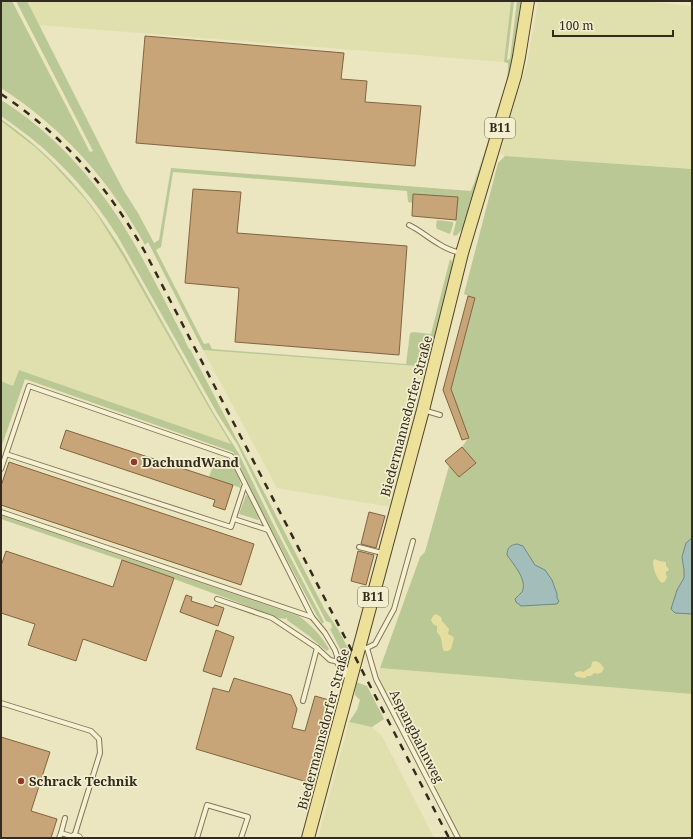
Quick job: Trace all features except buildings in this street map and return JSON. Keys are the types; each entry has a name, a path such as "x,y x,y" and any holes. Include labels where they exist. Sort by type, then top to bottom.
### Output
{"main road":[{"name":"Biedermannsdorfer Straße","path":"308,838 350,680 364,647 385,554 462,253 515,76 528,1"}],"street":[{"path":"339,662 350,680"}],"lane":[{"path":"409,225 420,230 439,245 462,253"},
{"path":"1,469 29,386 232,456 312,617 336,650 339,662 330,660 317,648 272,618 217,599"},
{"path":"423,410 440,416"},
{"path":"6,454 232,527 245,484"},
{"path":"1,512 312,617"},
{"path":"234,519 268,530"},
{"path":"364,647 375,644 394,609 413,541"},
{"path":"359,547 385,554"},
{"name":"Aspangbahnweg","path":"364,647 376,679 458,838"},
{"path":"303,701 317,648"},
{"path":"1,703 91,731 99,739 100,752 75,838 61,833"},
{"path":"197,838 207,805 248,817 242,838"},
{"path":"59,838 65,818"}],"green space":[{"path":"1,1 12,1 90,152 93,151 16,1 27,1 109,163 154,243 159,240 171,168 471,191 506,82 508,63 504,62 511,1 514,1 507,60 510,59 517,1 522,1 516,54 482,171 462,229 457,235 454,236 453,234 456,222 457,197 414,194 413,203 408,202 407,191 173,172 161,247 156,250 204,344 209,343 212,349 406,364 410,333 431,334 450,259 452,261 452,265 429,367 203,350 148,242 145,245 117,199 101,178 64,138 44,120 1,88"},
{"path":"27,1 511,1 504,62 39,25"},
{"path":"538,1 643,1 692,6 692,169 505,156 500,153 527,64"},
{"path":"1,100 37,125 69,156 98,189 123,225 140,253 325,610 339,631 352,656 349,661 347,662 330,629 332,628 331,623 326,621 284,540 237,444 217,413 118,237 79,184 67,171 44,148 1,116"},
{"path":"1,119 38,148 70,180 99,216 125,255 213,412 239,454 273,524 324,622 322,624 273,533 233,452 25,379 1,448 1,381 13,386 19,370 231,444 124,258 98,216 86,200 52,163 35,147 1,121"},
{"path":"1,121 35,147 52,163 86,200 98,216 124,258 231,444 19,370 13,386 1,381"},
{"path":"505,156 692,169 692,694 380,668 420,557 425,552 449,466 459,477 475,463 462,447 469,437 451,389 475,299 464,294 498,163"},
{"path":"437,220 453,222 450,234 437,229"},
{"path":"203,350 427,367 427,375 391,507 277,488"},
{"path":"216,457 232,463 240,481 241,488 209,477"},
{"path":"246,495 248,496 259,519 258,520 239,514"},
{"path":"1,515 299,616 316,631 329,649 327,651 325,650 287,620 287,617 286,619 281,619 174,578 1,519"},
{"path":"380,668 692,694 692,838 461,838 381,684 379,673"},
{"path":"356,682 367,686 384,719 372,727 349,722 357,710 360,700 355,695"},
{"path":"349,722 372,727 382,736 434,838 318,838"}],"sand":[{"path":"655,559 666,562 666,566 669,570 666,572 666,580 662,583 654,570 653,561"},
{"path":"436,614 441,617 442,621 449,629 448,634 454,638 451,649 448,651 444,651 437,632 437,626 433,624 431,620"},
{"path":"596,661 604,668 602,672 598,674 594,673 585,678 577,677 574,674 580,671 583,672 591,667 592,662"}],"water":[{"path":"692,538 692,614 675,613 671,609 677,590 684,578 682,557 686,543"},
{"path":"517,544 523,546 535,565 545,570 552,580 559,601 557,604 521,606 516,602 515,599 522,592 523,582 519,572 507,555 509,547"}],"railway":[{"path":"1,94 45,127 83,164 131,228 145,252 449,838"}],"place":[{"name":"DachundWand","path":"134,462"},
{"name":"Schrack Technik","path":"21,781"}]}
